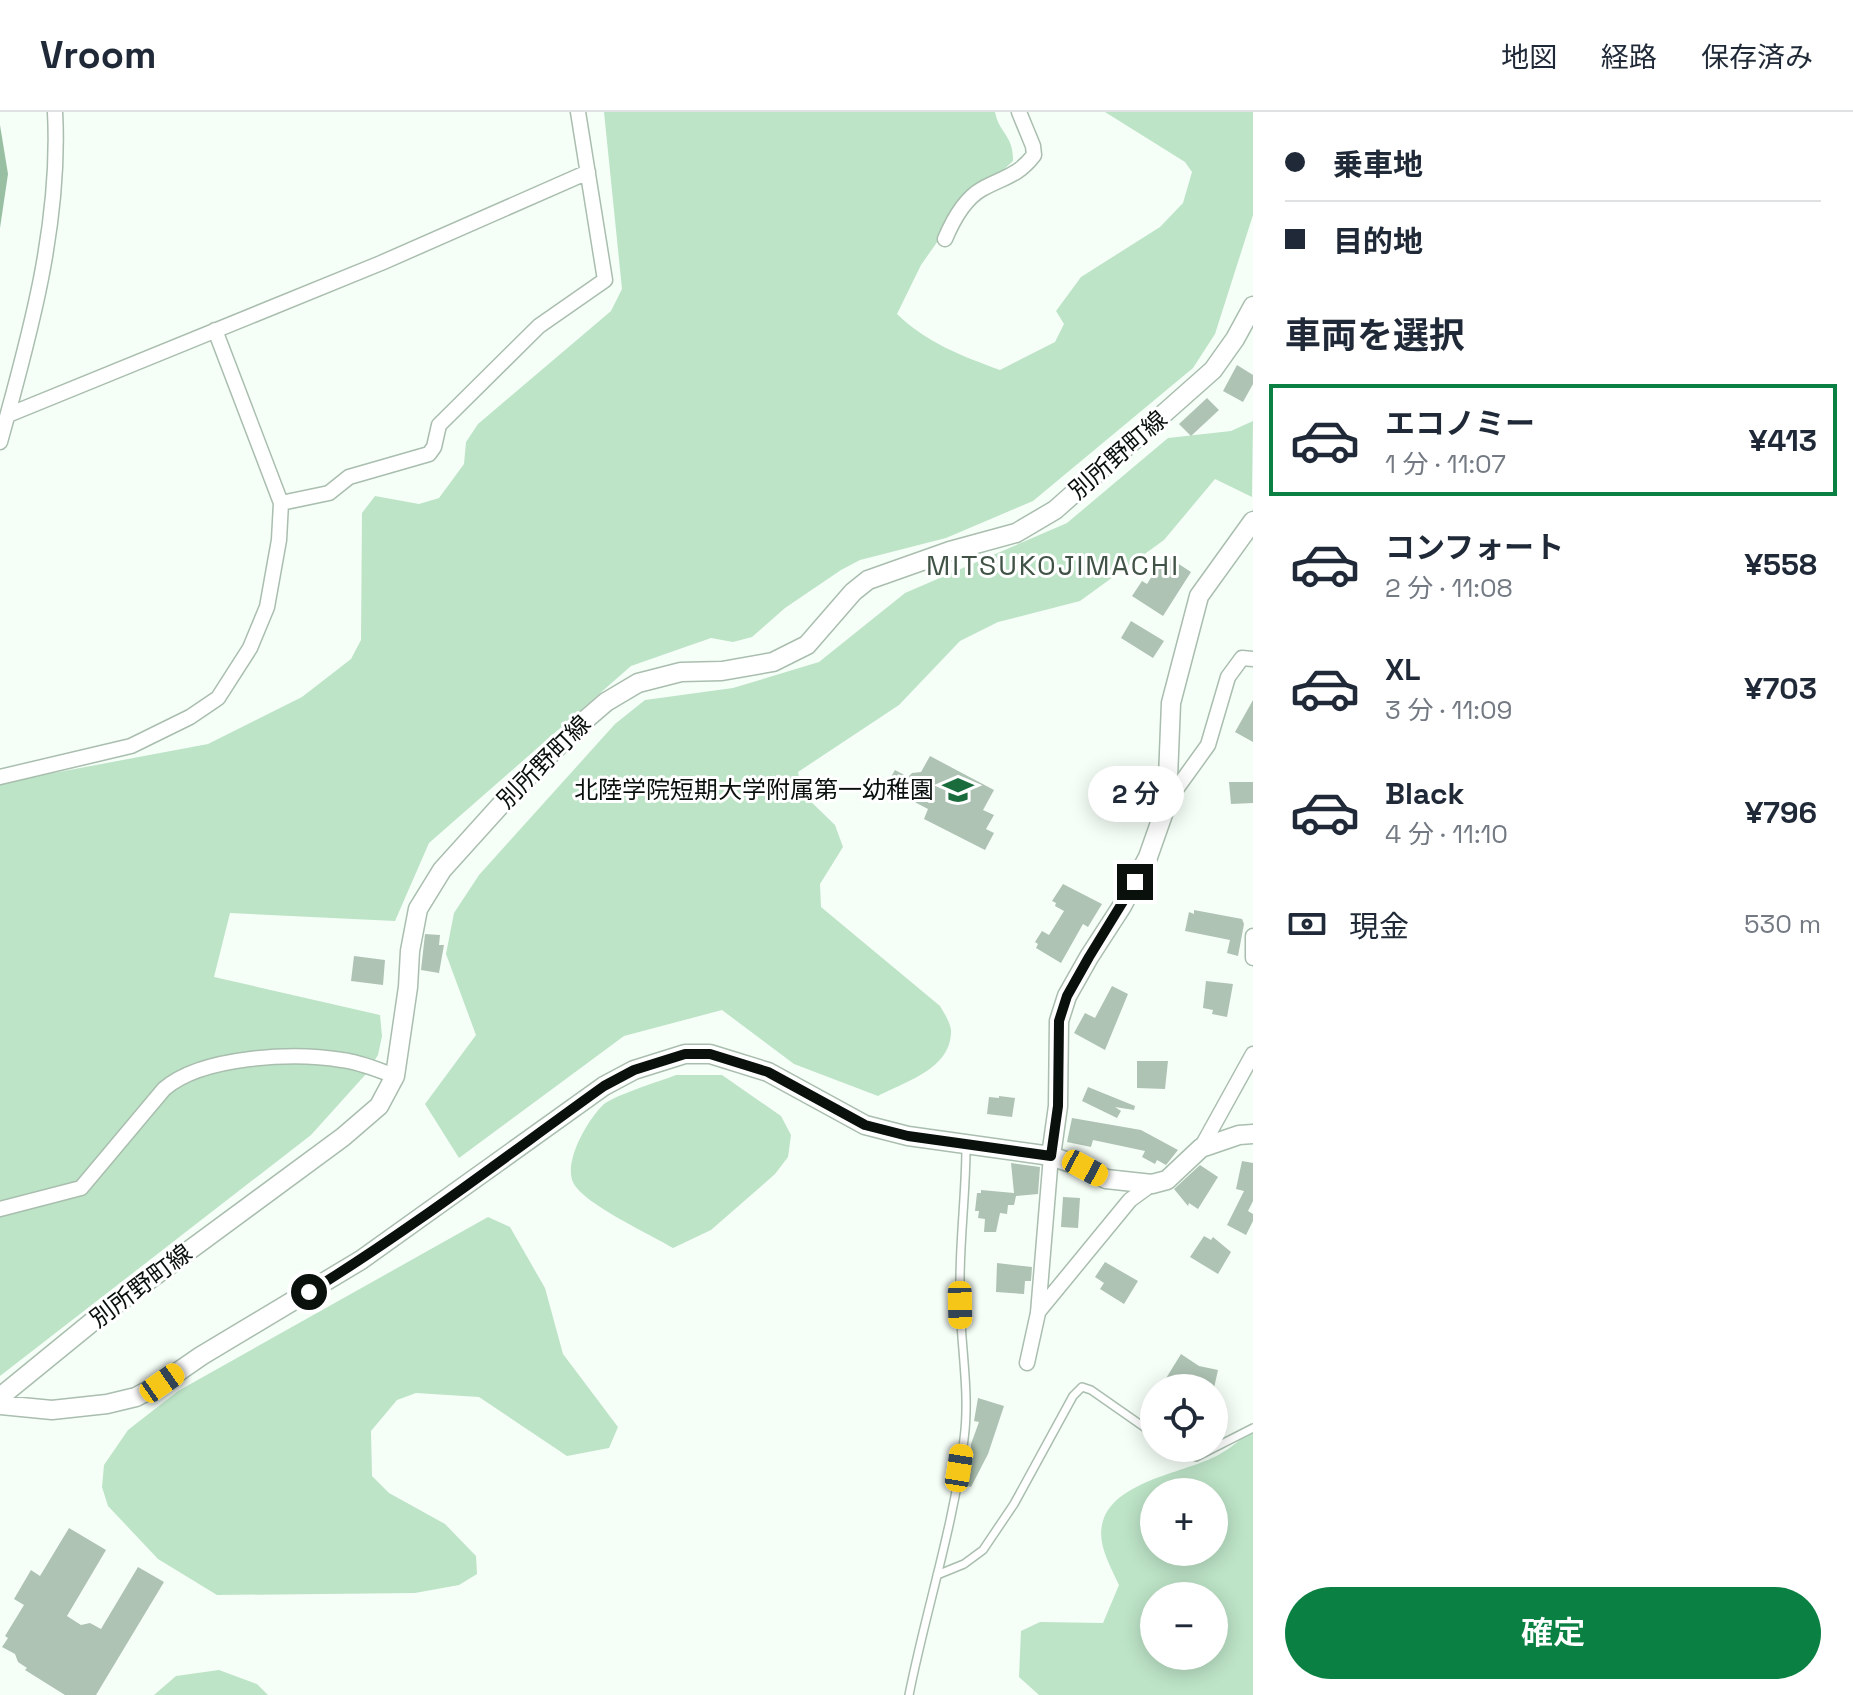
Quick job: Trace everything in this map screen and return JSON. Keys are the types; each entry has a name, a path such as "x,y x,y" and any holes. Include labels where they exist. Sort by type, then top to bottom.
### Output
{"street":[{"path":"0,442 47,250 57,155 55,112"},
{"path":"281,503 329,493 349,477 429,454 439,425 461,403 539,326 605,280 578,112"},
{"path":"945,239 966,201 980,190 1021,172 1034,155 1019,112"},
{"path":"8,415 381,263 588,172"},
{"name":"別所野町線","path":"0,1397 92,1322 343,1137 379,1106 395,1076 418,909 442,870 577,727 606,702 638,683 681,672 722,671 773,662 807,645 853,592 868,580 950,551 1016,533 1055,510 1213,370 1253,306"},
{"path":"0,777 131,746 190,717 218,698 250,648 267,607 279,540 281,503 215,330"},
{"path":"1167,803 1171,703 1199,596 1253,521"},
{"path":"1027,1363 1038,1313 1058,1106 1059,1021 1067,996 1148,857 1167,803 1208,745 1228,677 1242,658 1253,659"},
{"path":"1253,936 1253,958"},
{"path":"0,1405 52,1410 107,1404 136,1397 361,1260 604,1086 634,1070 685,1054 710,1054 768,1072 865,1125 908,1136 1051,1156 1106,1179 1152,1184"},
{"path":"1038,1313 1130,1200 1152,1184 1167,1180 1201,1148 1253,1054"},
{"path":"0,1209 81,1188 164,1089 194,1070 299,1055 345,1060 395,1076"},
{"path":"1201,1148 1239,1135 1253,1134"}],"lane":[{"path":"909,1695 949,1528 964,1438 966,1408 960,1280 966,1145"},
{"path":"937,1575 964,1564 983,1550 1014,1504 1073,1396 1082,1387 1140,1424"},
{"path":"1228,1441 1253,1428"}],"shaded area":[{"path":"604,112 995,112 1009,140 1013,161 959,211 921,265 897,314 933,341 1000,370 1055,342 1064,324 1056,311 1081,277 1160,227 1183,203 1192,172 1185,162 1105,112 1253,112 1253,215 1215,334 1193,368 1033,501 946,538 860,560 785,608 752,637 733,642 711,638 631,666 429,843 395,921 230,913 214,977 380,1015 382,1036 378,1055 366,1074 311,1135 0,1376 0,783 208,744 302,697 351,659 361,640 362,513 375,496 419,504 439,498 464,464 466,442 478,424 611,311 622,289"},
{"path":"0,125 8,174 0,228"},
{"path":"1253,421 1252,497 1215,479 1164,540 1080,601 998,622 960,641 899,705 798,772 803,794 835,825 843,847 820,884 821,907 940,1006 951,1030 944,1055 936,1064 914,1079 878,1096 794,1064 722,1010 624,1036 459,1158 425,1104 476,1035 446,954 454,913 479,875 615,724 645,700 733,688 819,662 905,593 1067,523 1168,438 1231,431"},
{"path":"676,1075 722,1075 781,1116 791,1135 788,1157 775,1174 711,1230 673,1248 591,1201 574,1184 571,1165 583,1132 602,1106 625,1093"},
{"path":"488,1217 510,1227 545,1288 563,1354 618,1427 609,1448 567,1456 479,1397 416,1393 397,1400 371,1431 372,1476 389,1493 445,1524 476,1556 477,1574 459,1585 415,1593 217,1595 158,1559 108,1506 102,1487 104,1465 128,1430 178,1391"},
{"path":"1253,1430 1253,1695 1039,1695 1019,1677 1021,1631 1040,1622 1103,1623 1119,1585 1105,1554 1101,1529 1110,1508 1121,1497 1140,1485 1140,1566 1228,1566 1228,1478 1156,1478 1201,1462 1228,1462 1228,1449"},
{"path":"219,1670 257,1684 268,1695 154,1695 176,1676"}],"building":[{"path":"1237,365 1253,375 1253,384 1243,402 1223,391"},
{"path":"1207,398 1219,410 1191,436 1179,424"},
{"path":"1165,555 1191,572 1163,616 1132,596 1142,581 1147,584"},
{"path":"1131,621 1164,641 1153,658 1121,638"},
{"path":"1253,700 1253,742 1235,732"},
{"path":"930,756 994,790 983,810 994,815 986,829 994,833 985,850 924,819 928,809 903,796 901,801 885,787 895,770 908,777 921,772"},
{"path":"1229,782 1253,782 1253,803 1231,804"},
{"path":"1063,884 1102,904 1088,927 1083,924 1061,963 1036,948 1038,944 1035,942 1042,931 1049,935 1064,911 1052,901"},
{"path":"1194,910 1242,919 1244,924 1238,956 1227,953 1230,940 1185,931 1189,912 1194,914"},
{"path":"425,934 440,935 439,945 444,945 439,973 421,970"},
{"path":"354,956 385,960 383,985 351,981"},
{"path":"1206,981 1233,984 1227,1017 1212,1014 1213,1010 1203,1008"},
{"path":"1112,986 1128,994 1105,1050 1074,1033 1085,1013 1095,1018"},
{"path":"1137,1061 1168,1061 1165,1089 1137,1088"},
{"path":"1088,1087 1135,1106 1134,1110 1115,1107 1121,1111 1117,1118 1082,1101"},
{"path":"989,1097 1015,1098 1012,1117 987,1114"},
{"path":"1072,1118 1141,1130 1178,1150 1166,1165 1157,1160 1155,1164 1142,1157 1145,1151 1093,1140 1091,1147 1067,1142"},
{"path":"1242,1161 1253,1163 1253,1201 1248,1211 1253,1214 1253,1221 1246,1235 1227,1225 1244,1191 1236,1189"},
{"path":"1011,1163 1040,1167 1038,1194 1016,1196 1014,1205 1008,1205 1007,1214 1000,1213 996,1232 984,1232 985,1219 978,1218 979,1211 975,1211 977,1193 981,1190 1014,1193"},
{"path":"1200,1165 1218,1177 1198,1209 1189,1203 1188,1206 1174,1189"},
{"path":"1063,1197 1080,1198 1078,1228 1061,1227"},
{"path":"1204,1236 1211,1240 1213,1237 1231,1252 1218,1274 1190,1257"},
{"path":"1105,1262 1138,1281 1124,1304 1100,1289 1104,1283 1095,1277"},
{"path":"997,1263 1032,1267 1031,1281 1025,1281 1024,1294 996,1292"},
{"path":"1181,1354 1199,1366 1218,1370 1217,1374 1169,1374"},
{"path":"978,1398 1004,1406 988,1454 971,1487 965,1485 974,1454 971,1444 979,1422 974,1421"},
{"path":"69,1528 106,1550 67,1616 81,1625 90,1623 101,1629 138,1567 164,1582 96,1695 65,1695 25,1670 27,1668 18,1662 15,1654 2,1647 8,1638 5,1636 24,1605 14,1599 31,1570 40,1576"}],"place":[{"name":"北陸学院短期大学附属第一幼稚園","path":"958,790"}],"district":[{"name":"MITSUKOJIMACHI","path":"1053,565"}],"route":[{"path":"309,1292 361,1260 604,1086 634,1070 685,1054 710,1054 768,1072 865,1125 908,1136 1051,1156 1058,1106 1059,1021 1067,996 1135,882"}]}
